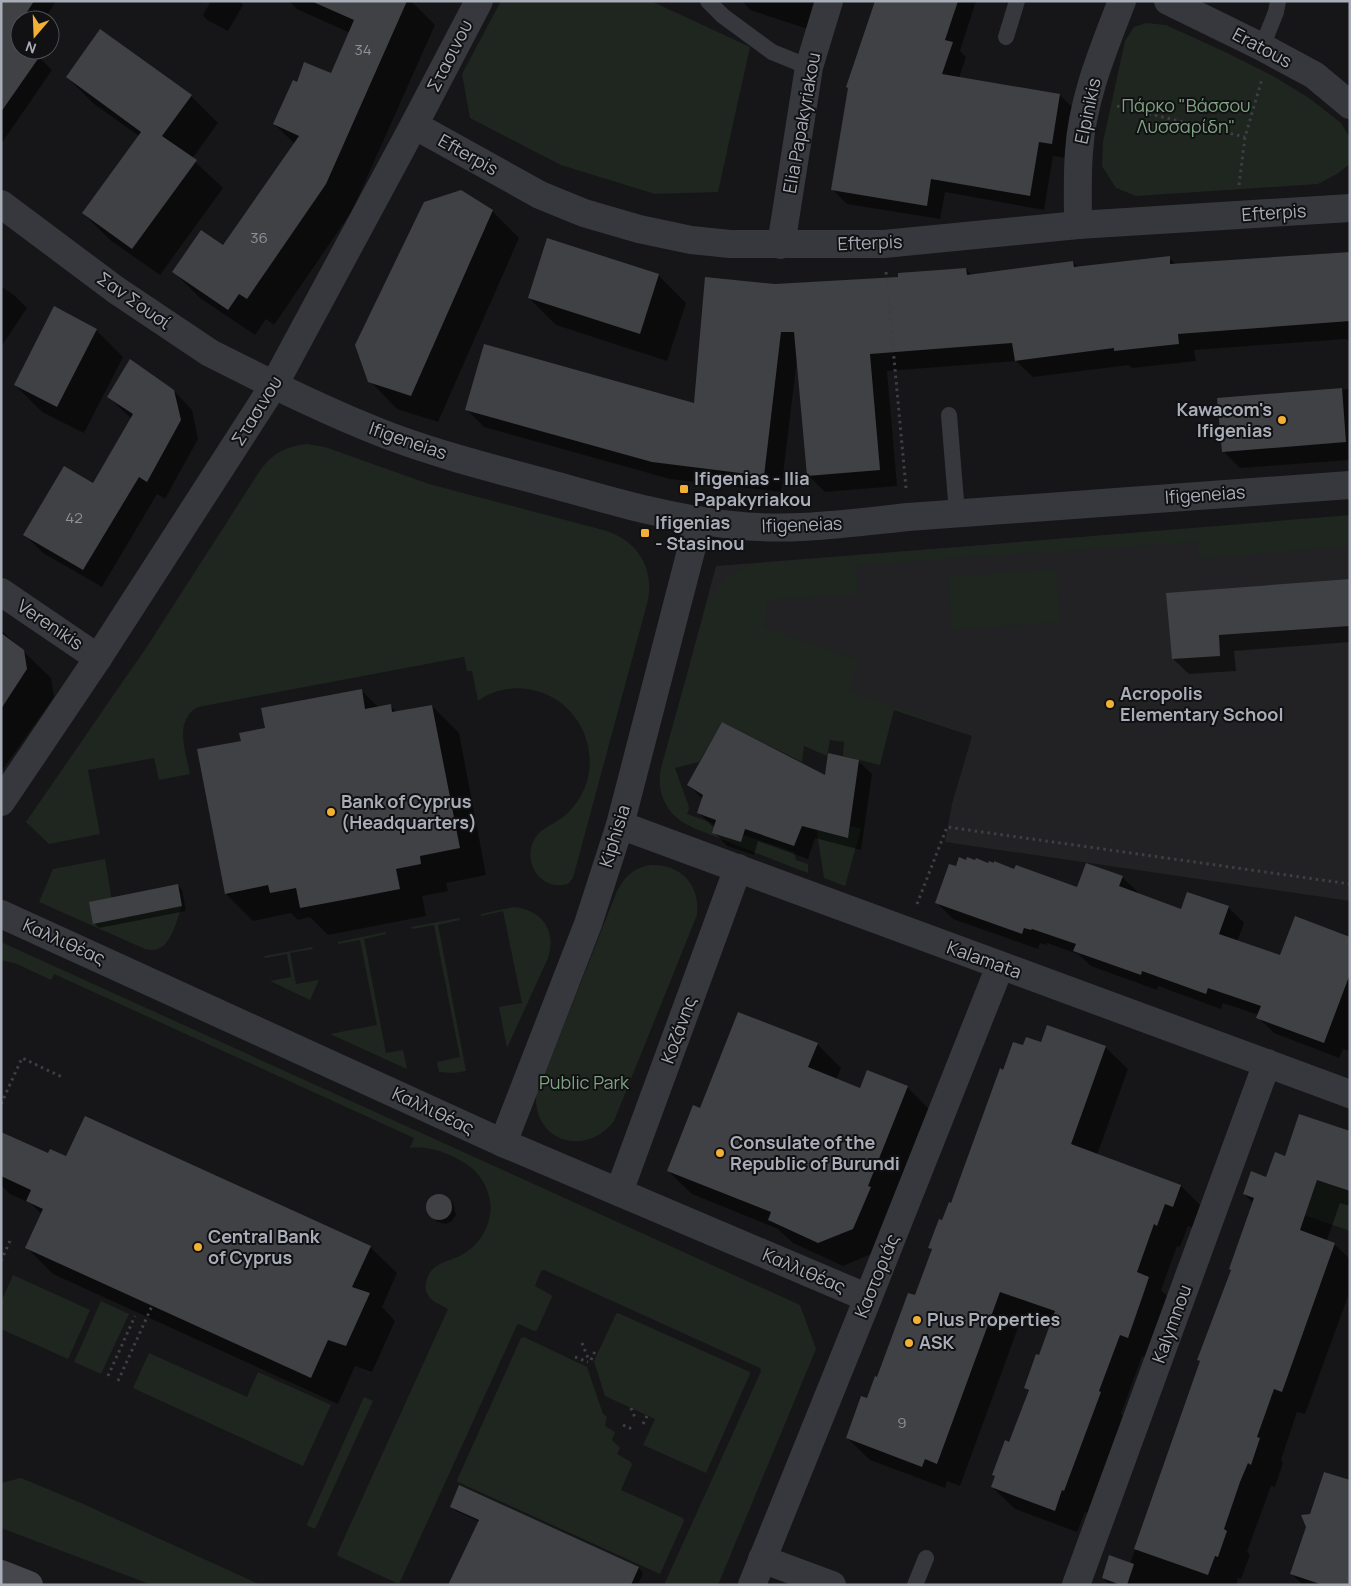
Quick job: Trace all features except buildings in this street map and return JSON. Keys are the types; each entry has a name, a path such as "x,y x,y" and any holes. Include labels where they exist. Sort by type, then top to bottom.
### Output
{"main road":[{"path":"1,1574 30,1585"}],"street":[{"name":"Στασινου","path":"1,802 98,658 274,385 414,126 479,1"},
{"name":"Elia Papakyriakou","path":"781,245 809,68 829,1"},
{"name":"Elpinikis","path":"1078,225 1079,151 1087,99 1100,56 1122,1"},
{"name":"Eratous","path":"1168,1 1314,75 1350,105"},
{"name":"Efterpis","path":"414,126 540,195 584,213 639,229 691,240 730,244 884,244 1078,225 1350,208"},
{"name":"Σαν Σουσί","path":"1,204 116,290 210,353 274,385"},
{"name":"Ifigeneias","path":"274,385 348,420 394,438 455,458 621,503 699,520 732,525 770,528 848,524 957,513 1350,485"},
{"name":"Kiphisia","path":"503,1143 588,924 620,825 699,520"},
{"name":"Verenikis","path":"1,592 98,658"},
{"name":"Kalamata","path":"620,825 906,932 1350,1094"},
{"name":"Κοζάνης","path":"619,1192 738,868"},
{"name":"Καλλιθέας","path":"1,914 503,1143 868,1298"},
{"name":"Καστοριάς","path":"752,1585 1000,966"},
{"name":"Kalymnou","path":"1076,1585 1267,1063"},
{"path":"762,1559 832,1585"}],"lane":[{"path":"708,1 723,16 772,52 809,68"},
{"path":"1006,37 1017,1"},
{"path":"1266,49 1278,1"},
{"path":"949,415 957,513"},
{"path":"915,1585 926,1558"}],"path":[{"path":"1234,216 1245,136 1266,49"},
{"path":"1087,99 1245,136"},
{"path":"884,244 908,517"},
{"path":"906,932 947,827 1350,884"},
{"path":"1,1104 22,1058 64,1078"},
{"path":"1,1261 10,1241"},
{"path":"118,1381 152,1306"},
{"path":"108,1376 135,1316"},
{"path":"582,1342 589,1360"},
{"path":"589,1360 596,1349"},
{"path":"575,1357 589,1360"},
{"path":"631,1408 636,1420"},
{"path":"643,1424 647,1416"},
{"path":"623,1425 632,1429"}],"shaded area":[{"name":"Acropolis Elementary School","path":"1350,516 1350,901 945,842 952,804 972,736 894,710 690,663 716,566"}],"green space":[{"path":"501,1 651,1 750,47 718,192 655,194 561,165 470,118 462,74"},
{"name":"Πάρκο \"Βάσσου Λυσσαρίδη\"","path":"1146,23 1166,25 1223,51 1273,76 1309,98 1341,123 1350,138 1350,164 1337,174 1318,184 1136,196 1116,188 1102,166 1103,142 1125,41 1134,27"},
{"path":"307,444 325,447 429,484 607,531 627,542 641,558 646,567 648,577 648,600 573,878 568,884 550,884 543,880 533,866 531,849 538,834 566,814 574,806 583,791 589,775 590,758 581,726 571,712 559,701 535,690 518,688 501,690 478,701 472,671 467,671 464,657 198,707 190,713 183,729 184,747 190,774 159,780 154,758 88,770 100,834 49,844 26,822 148,645 261,469 281,451 293,446"},
{"path":"1350,515 1350,546 1199,559 1197,542 856,565 858,594 768,600 764,627 859,660 849,690 972,736 894,710 880,765 843,756 844,742 830,740 827,756 804,746 802,762 722,722 699,762 675,768 688,804 687,814 715,824 713,833 741,842 743,835 794,852 796,860 808,864 808,873 690,826 676,817 664,801 660,788 661,768 707,602 721,583 740,569 756,564 776,562"},
{"path":"1056,569 1060,622 952,630 948,577"},
{"path":"816,826 848,837 851,826 861,829 845,886 824,878"},
{"path":"105,859 115,919 182,906 170,937 160,948 153,950 145,949 39,902 53,869"},
{"name":"Public Park","path":"650,865 671,868 686,878 692,885 695,894 697,915 614,1121 603,1132 590,1139 564,1140 553,1134 544,1125 538,1112 536,1096 617,891 630,874 639,868"},
{"path":"514,907 532,912 539,917 549,931 550,948 548,958 507,1048 499,1007 522,1003 503,911 481,916 481,914"},
{"path":"459,918 460,920 438,925 466,1071 454,1073 439,1072 437,1062 460,1057 434,925 412,929 411,927"},
{"path":"386,932 386,934 364,939 386,1053 403,1050 407,1069 330,1034 377,1025 360,940 338,944 338,942"},
{"path":"1,942 800,1305 816,1349 718,1585 664,1585 761,1371 760,1368 544,1270 541,1271 535,1286 552,1297 537,1330 534,1331 519,1324 517,1325 399,1584 338,1556 337,1554 448,1309 429,1297 426,1288 428,1276 436,1267 470,1249 482,1237 489,1221 490,1213 489,1196 485,1185 475,1171 443,1152 410,1148 414,1138 54,974 51,980 17,964 1,960"},
{"path":"312,947 313,949 290,953 296,984 319,980 310,1000 270,981 291,977 287,954 265,958 264,956"},
{"path":"1319,1173 1340,1180 1337,1187 1350,1191 1350,1231 1269,1203"},
{"path":"13,1275 90,1310 68,1359 1,1329 1,1302"},
{"path":"101,1301 129,1314 101,1374 74,1362"},
{"path":"618,1313 750,1372 706,1473 643,1445 655,1419 605,1396 594,1361"},
{"path":"524,1337 587,1367 603,1414 607,1417 605,1426 615,1432 612,1440 620,1448 617,1454 631,1462 632,1465 621,1490 683,1518 684,1521 660,1574 458,1482 457,1480 521,1338"},
{"path":"149,1353 247,1397 258,1372 331,1405 303,1466 133,1388"},
{"path":"364,1397 373,1401 315,1529 307,1524"},
{"path":"21,1478 81,1503 261,1585 152,1585 1,1528 1,1483"}],"place":[{"name":"Kawacom's Ifigenias","path":"1282,420"},
{"name":"Ifigenias - Ilia Papakyriakou","path":"684,489"},
{"name":"Ifigenias - Stasinou","path":"645,533"},
{"name":"Acropolis Elementary School","path":"1110,704"},
{"name":"Bank of Cyprus (Headquarters)","path":"331,812"},
{"name":"Consulate of the Republic of Burundi","path":"720,1153"},
{"name":"Central Bank of Cyprus","path":"198,1247"},
{"name":"Plus Properties","path":"917,1320"},
{"name":"ASK","path":"909,1343"}]}
